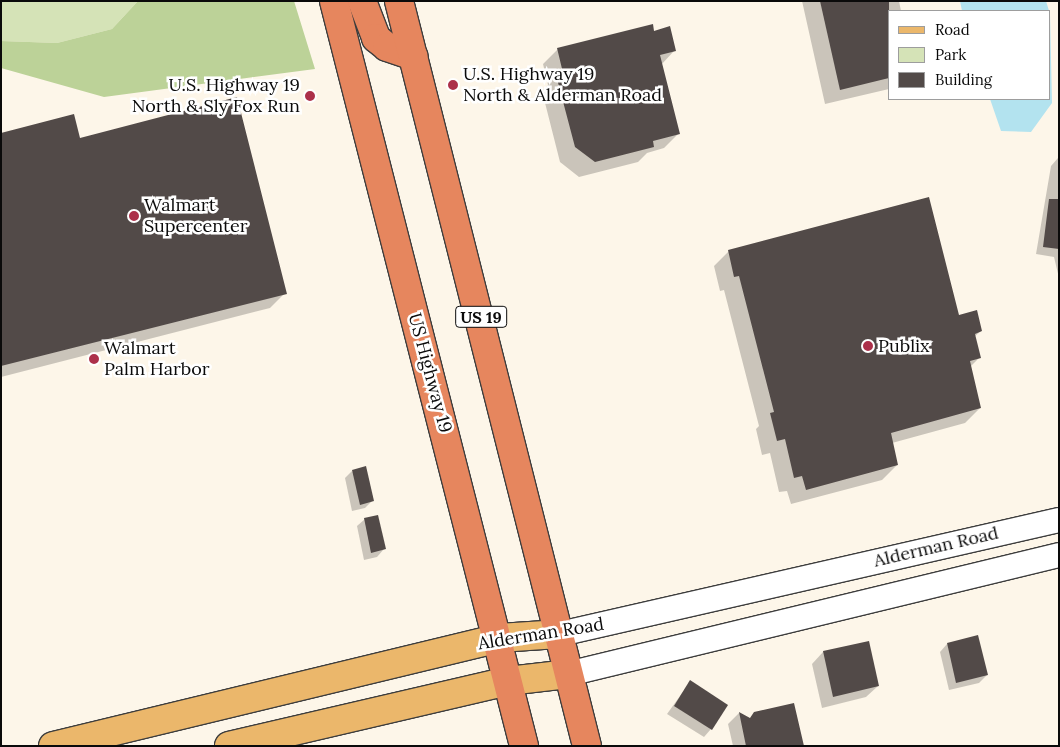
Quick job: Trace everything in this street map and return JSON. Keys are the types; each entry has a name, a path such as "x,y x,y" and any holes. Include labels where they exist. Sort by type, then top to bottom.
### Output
{"highway":[{"name":"US Highway 19","path":"334,1 499,638 524,746"},
{"path":"362,1 376,38 387,47 413,56"},
{"name":"US 19","path":"399,1 587,746"}],"main road":[{"name":"Alderman Road","path":"54,746 499,638 560,634"},
{"name":"Alderman Road","path":"229,746 508,681 568,674"}],"street":[{"name":"Alderman Road","path":"560,634 1059,520"},
{"name":"Alderman Road","path":"568,674 1059,555"}],"green space":[{"path":"1,1 138,1 112,29 57,43 1,41"},
{"path":"138,1 294,1 315,69 104,97 1,68 1,41 57,43 112,29"}],"water":[{"path":"960,1 1046,1 1049,10 962,10"},
{"path":"1050,14 1052,103 1031,132 1001,131 990,100 1050,100"}],"building":[{"path":"820,1 889,1 888,78 840,90"},
{"path":"653,24 654,31 670,26 676,51 660,55 680,134 653,141 654,147 595,162 575,147 556,75 563,73 557,48"},
{"name":"Walmart Supercenter","path":"237,97 287,294 1,366 1,133 74,114 80,138"},
{"name":"Publix","path":"929,197 959,315 977,310 982,331 975,334 981,358 970,361 981,408 891,433 898,465 806,490 802,476 794,478 785,439 777,441 770,413 774,412 739,276 734,277 728,250"},
{"path":"1049,199 1059,199 1059,249 1043,247"},
{"path":"366,466 374,501 360,505 352,470"},
{"path":"378,515 386,549 371,553 364,518"},
{"path":"978,635 988,675 956,683 947,643"},
{"path":"869,641 879,686 833,697 823,651"},
{"path":"690,680 728,705 712,730 674,706"},
{"path":"794,703 804,746 746,746 739,712 750,718 754,712"}],"place":[{"name":"U.S. Highway 19 North & Alderman Road","path":"453,85"},
{"name":"U.S. Highway 19 North & Sly Fox Run","path":"310,96"},
{"name":"Walmart Supercenter","path":"134,216"},
{"name":"Publix","path":"868,346"},
{"name":"Walmart Palm Harbor","path":"94,359"}]}
